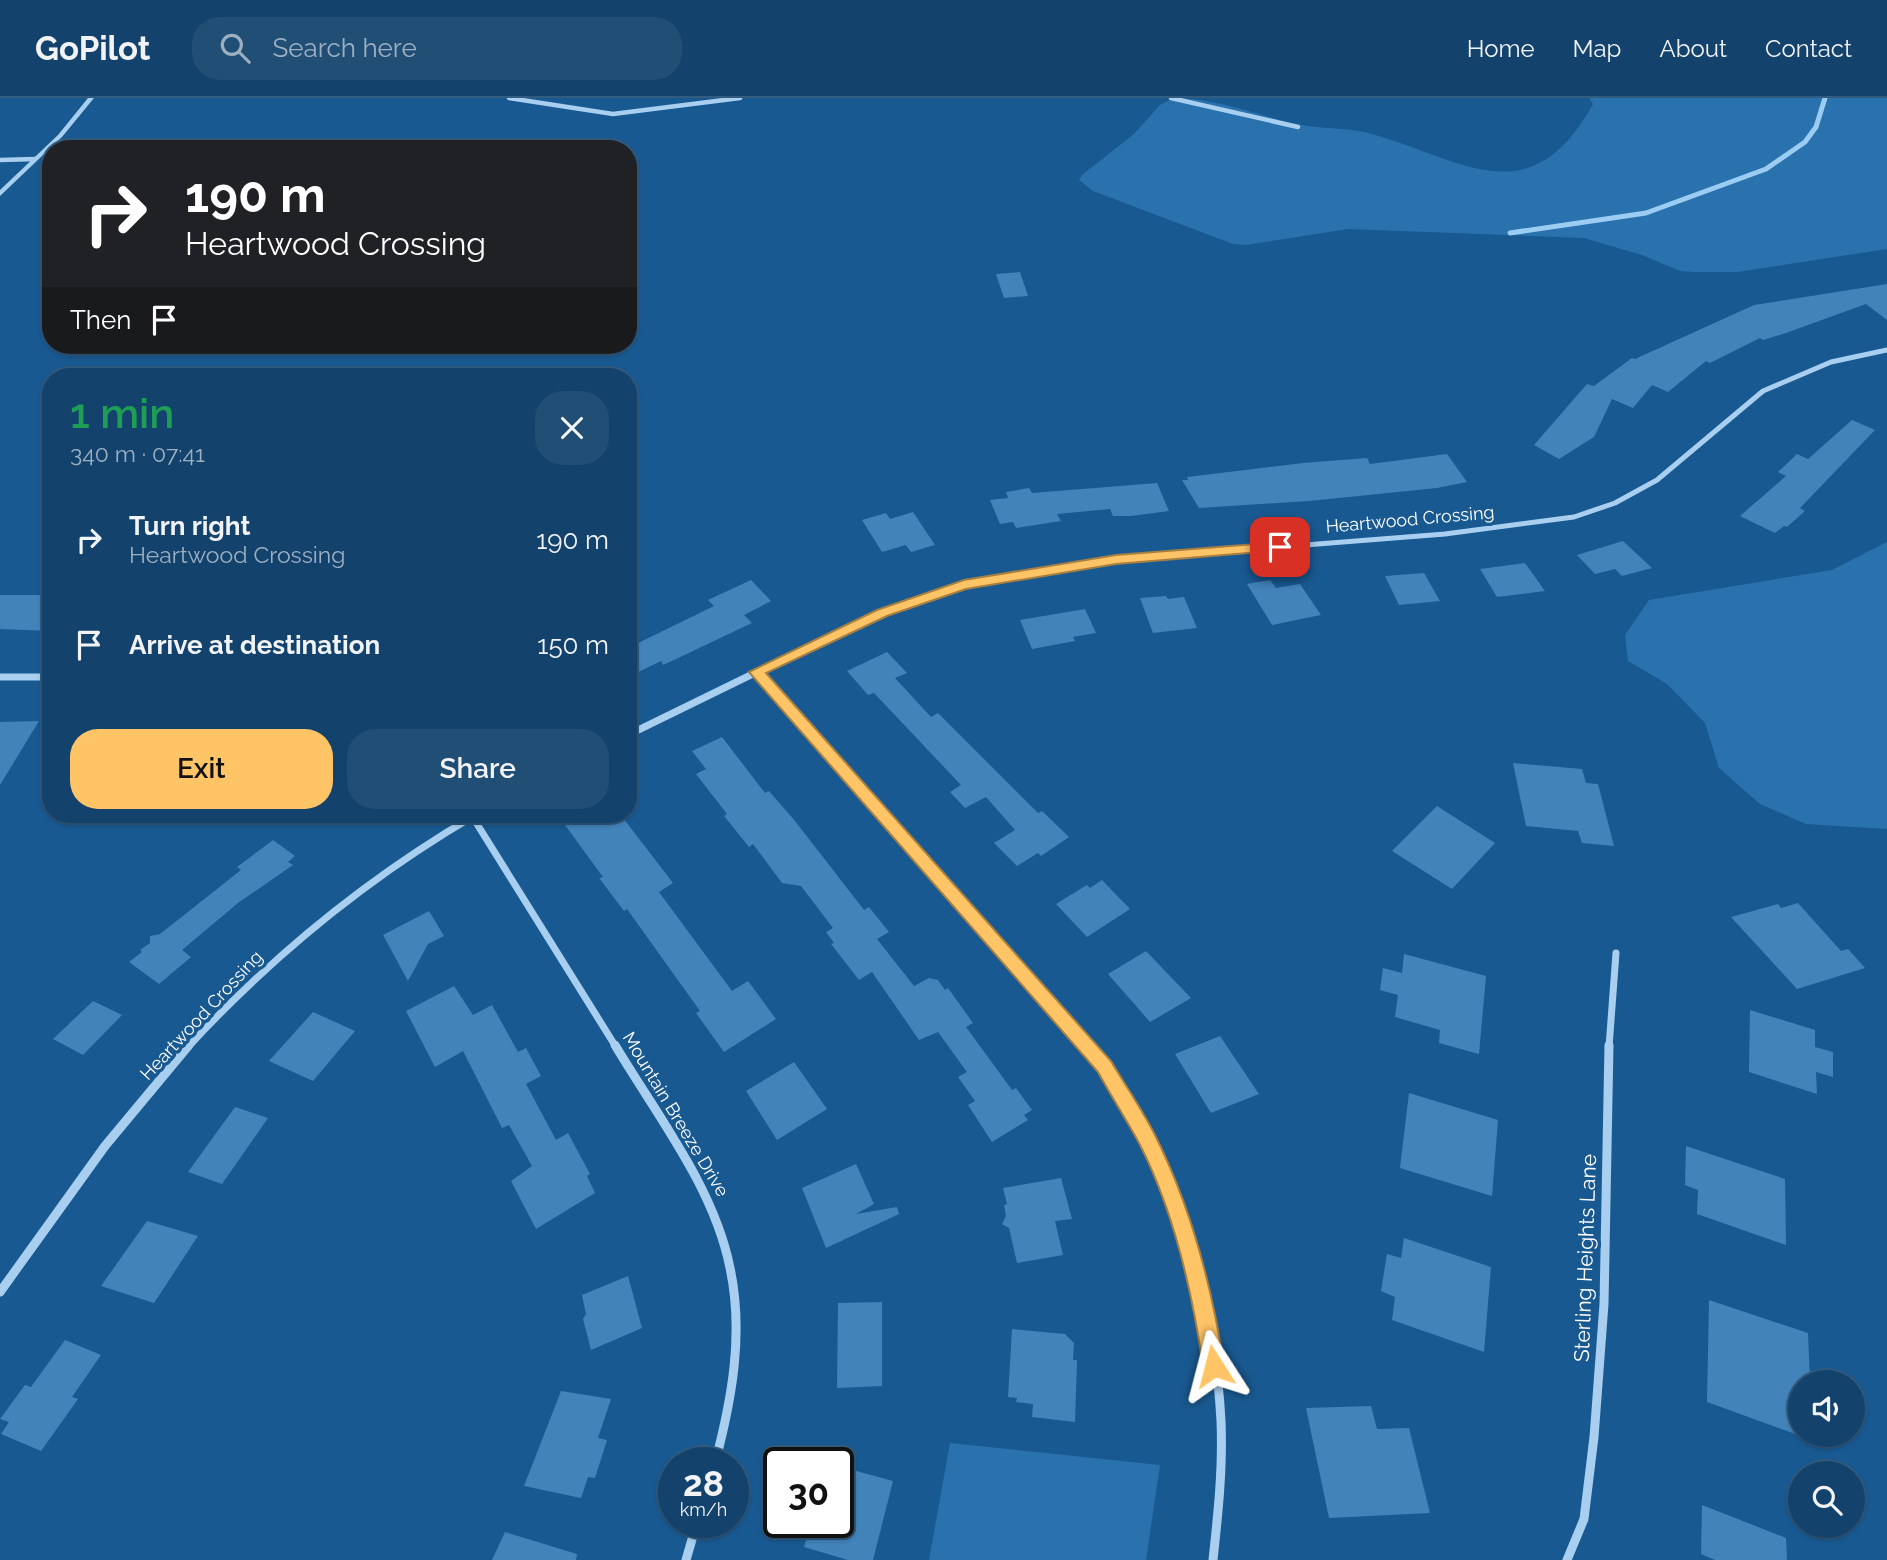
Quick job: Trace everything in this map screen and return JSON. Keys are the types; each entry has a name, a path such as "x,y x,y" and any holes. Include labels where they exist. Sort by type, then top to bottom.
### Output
{"street":[{"path":"55,140 91,98"},
{"path":"509,98 612,114 740,98"},
{"path":"1171,98 1297,127"},
{"path":"0,194 42,152"},
{"path":"0,160 35,159"},
{"name":"Heartwood Crossing","path":"637,731 903,605 964,584 1116,560 1445,534 1574,517 1615,503 1657,480 1763,391 1831,362 1887,350"},
{"path":"757,672 1104,1066 1147,1140 1182,1229 1205,1309 1217,1389 1222,1464 1213,1560"},
{"path":"0,677 42,677"},
{"name":"Heartwood Crossing","path":"0,1293 89,1171 172,1064 255,977 326,914 394,864 462,823"},
{"name":"Mountain Breeze Drive","path":"480,823 715,1213 731,1267 737,1330 727,1421 720,1447"},
{"name":"Sterling Heights Lane","path":"1567,1560 1584,1519 1594,1437 1604,1304 1608,1060 1616,953"},
{"path":"686,1560 692,1538"}],"shaded area":[{"path":"1173,98 1207,101 1308,126 1364,132 1466,166 1493,171 1520,170 1545,160 1569,139 1593,104 1589,98 1887,98 1887,249 1737,272 1694,272 1680,271 1642,255 1584,238 1348,229 1246,245 1233,244 1093,191 1079,180 1134,134 1160,105"},
{"path":"1887,542 1887,829 1806,824 1760,804 1719,768 1705,723 1667,684 1628,661 1625,635 1649,600 1832,570"},
{"path":"950,1443 1160,1465 1146,1560 929,1560"}],"building":[{"path":"1020,272 1028,296 1004,298 996,274"},
{"path":"1887,284 1887,320 1866,304 1786,333 1763,340 1760,338 1710,363 1706,361 1668,392 1652,385 1633,408 1612,399 1594,437 1559,459 1534,445 1587,384 1594,386 1632,358 1635,359 1754,305"},
{"path":"1852,420 1875,430 1800,508 1805,511 1787,527 1784,526 1775,533 1740,516 1786,476 1778,472 1797,454 1808,459"},
{"path":"1447,454 1467,482 1437,488 1309,501 1199,508 1182,480 1188,480 1187,477 1303,463 1367,458 1370,464"},
{"path":"1157,483 1169,511 1131,516 1113,516 1110,509 1057,514 1061,521 1016,528 1013,522 1000,524 990,500 1008,498 1006,492 1029,488 1032,493"},
{"path":"913,512 935,545 911,552 906,545 882,552 862,520 886,513 890,519"},
{"path":"1623,541 1652,568 1622,576 1615,569 1595,574 1577,555"},
{"path":"1525,563 1545,591 1497,597 1480,569"},
{"path":"1424,573 1440,601 1399,605 1385,576"},
{"path":"751,580 771,601 744,615 752,623 663,665 661,661 637,673 637,644 714,606 708,600"},
{"path":"1270,580 1276,588 1300,584 1321,615 1272,625 1247,584"},
{"path":"0,595 42,595 42,631 0,629"},
{"path":"1166,596 1168,599 1184,597 1197,628 1153,633 1140,598"},
{"path":"1085,609 1096,633 1073,637 1075,641 1032,649 1020,620"},
{"path":"887,652 907,673 895,678 931,717 938,713 1038,813 1042,811 1069,837 1041,856 1038,853 1017,866 994,843 1015,830 986,797 965,808 950,792 961,785 874,693 868,695 847,671"},
{"path":"39,721 0,785 0,722"},
{"path":"722,737 765,793 769,791 795,821 864,910 869,907 889,932 877,939 914,986 929,978 938,980 945,990 948,988 973,1023 966,1027 1012,1090 1016,1088 1032,1110 1024,1115 1028,1120 992,1142 968,1105 975,1101 958,1077 967,1072 938,1032 919,1040 872,972 859,980 831,944 834,943 826,932 833,928 801,886 782,883 753,844 749,847 724,816 727,814 696,774 706,769 692,751"},
{"path":"1513,763 1582,769 1586,783 1598,784 1614,846 1582,843 1578,831 1526,826"},
{"path":"1437,806 1495,843 1452,889 1392,851"},
{"path":"564,823 627,823 673,883 659,892 732,991 748,981 776,1019 724,1052 696,1013 700,1011 627,909 624,911 599,878 603,877"},
{"path":"273,840 295,856 288,862 293,865 238,903 182,950 191,957 159,984 129,962 150,943 150,936 160,934 241,870 237,867"},
{"path":"1102,880 1130,909 1087,937 1056,904 1087,885 1090,888"},
{"path":"1798,903 1841,951 1848,949 1865,968 1797,989 1731,917 1778,904 1781,908"},
{"path":"429,911 444,936 428,944 408,981 383,935"},
{"path":"1146,951 1191,998 1150,1022 1108,974"},
{"path":"1404,954 1486,976 1479,1054 1439,1043 1440,1030 1395,1017 1398,995 1380,990 1383,968 1402,973"},
{"path":"454,986 473,1015 492,1005 518,1052 526,1048 541,1076 526,1084 556,1140 568,1133 590,1174 587,1176 595,1193 536,1229 511,1181 532,1166 509,1125 502,1128 463,1051 435,1067 406,1011"},
{"path":"93,1001 122,1015 83,1055 53,1039"},
{"path":"1750,1010 1815,1030 1815,1047 1833,1052 1833,1077 1816,1072 1817,1094 1749,1072"},
{"path":"313,1012 355,1031 313,1081 269,1061"},
{"path":"1220,1036 1259,1094 1211,1113 1175,1054"},
{"path":"794,1062 827,1109 777,1140 746,1091"},
{"path":"1409,1093 1498,1120 1492,1196 1400,1168"},
{"path":"235,1107 268,1118 222,1184 188,1172"},
{"path":"1686,1146 1785,1179 1786,1245 1697,1214 1698,1190 1685,1185"},
{"path":"856,1164 874,1204 856,1214 897,1207 899,1214 826,1248 802,1188"},
{"path":"1061,1178 1072,1219 1055,1221 1063,1255 1017,1263 1009,1228 1002,1224 1006,1216 1004,1205 1007,1204 1003,1188"},
{"path":"147,1221 198,1236 154,1303 101,1286"},
{"path":"1404,1238 1491,1267 1484,1352 1392,1320 1395,1297 1381,1291 1387,1254 1401,1258"},
{"path":"628,1276 642,1328 591,1350 583,1319 586,1314 582,1295"},
{"path":"1709,1300 1808,1333 1810,1370 1788,1370 1788,1431 1707,1402"},
{"path":"882,1302 882,1386 837,1388 838,1303"},
{"path":"1012,1329 1065,1334 1074,1343 1073,1360 1077,1360 1075,1422 1032,1417 1033,1404 1016,1402 1017,1398 1008,1397"},
{"path":"65,1340 101,1355 72,1397 78,1399 41,1451 1,1434 9,1422 0,1419 25,1385 31,1387"},
{"path":"561,1391 611,1399 598,1438 607,1440 595,1478 588,1477 581,1498 524,1486"},
{"path":"1371,1406 1377,1429 1409,1428 1430,1513 1329,1518 1306,1408"},
{"path":"854,1470 893,1481 873,1560 848,1560 804,1547 807,1538 854,1538"},
{"path":"1702,1505 1786,1538 1787,1560 1715,1560 1701,1554"},
{"path":"505,1532 577,1554 576,1560 492,1560"}],"waterway":[{"path":"1510,233 1646,213 1766,169 1805,142 1816,127 1825,98"}],"route":[{"path":"1214,1366 1203,1296 1182,1229 1147,1140 1104,1066 901,839 810,730 757,672 882,613 964,584 1116,560 1280,547"}]}
